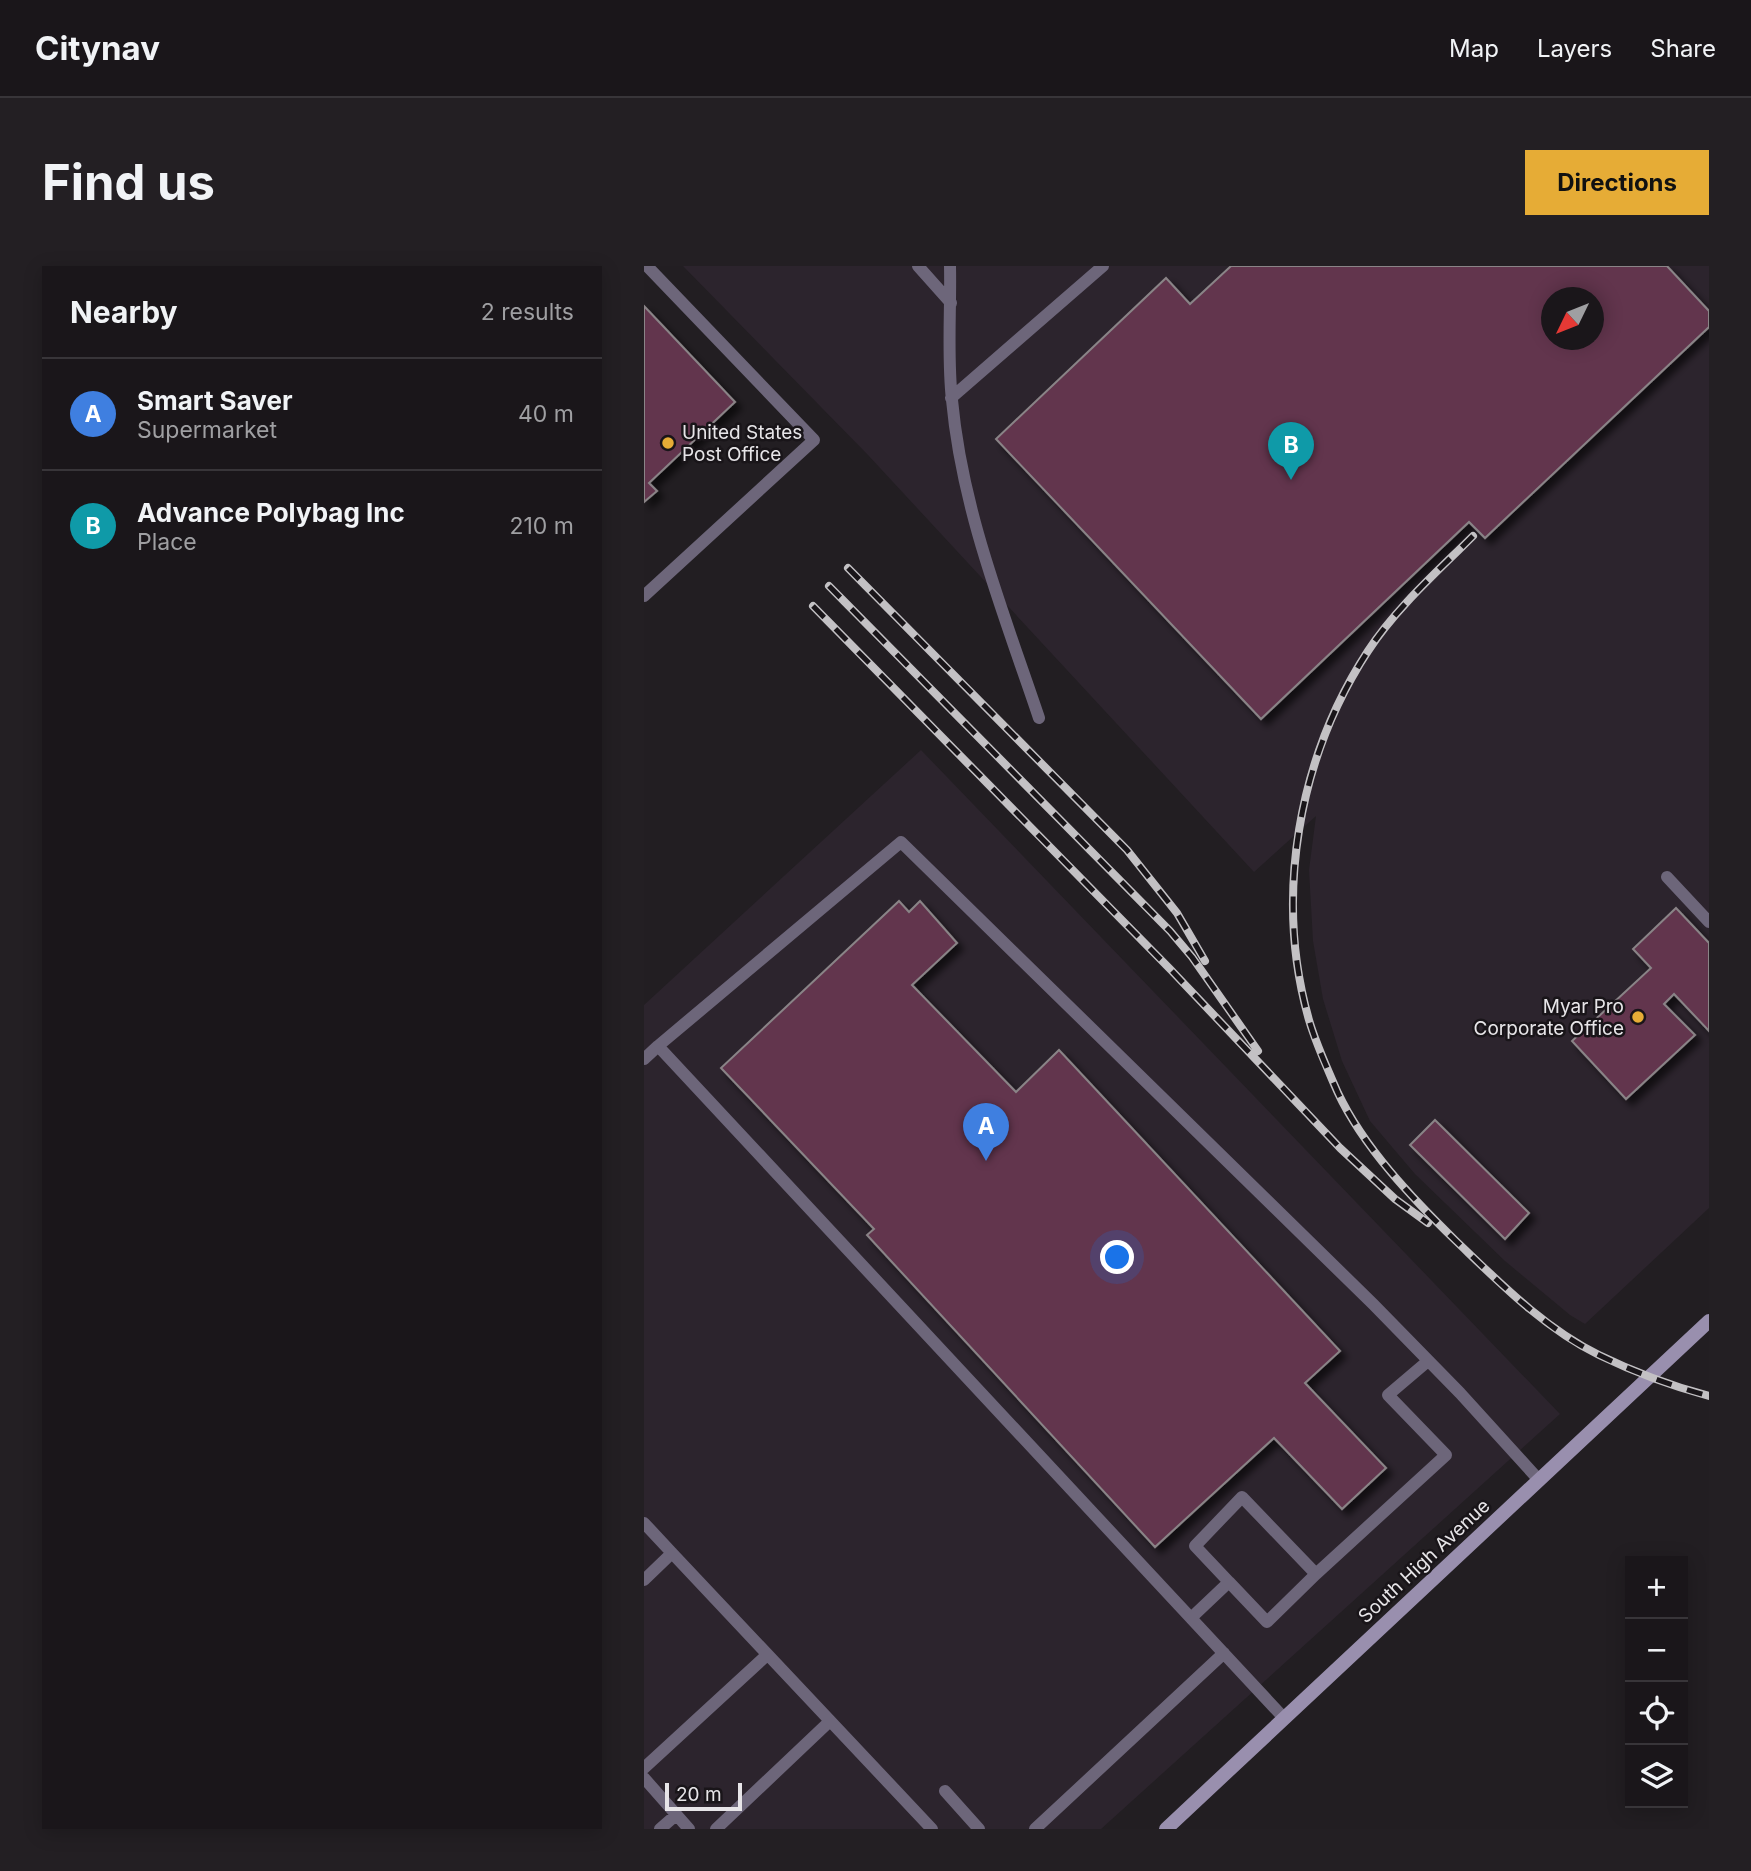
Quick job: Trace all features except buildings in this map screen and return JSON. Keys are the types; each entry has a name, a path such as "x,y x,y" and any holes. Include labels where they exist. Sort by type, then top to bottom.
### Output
{"street":[{"name":"South High Avenue","path":"1166,1829 1709,1321"}],"lane":[{"path":"644,597 814,440 647,266"},
{"path":"918,266 951,303"},
{"path":"950,266 951,398 959,453 978,536 1039,718"},
{"path":"951,398 1103,266"},
{"path":"644,1059 901,842 1428,1361 1539,1480"},
{"path":"1667,877 1709,922"},
{"path":"658,1046 1284,1718"},
{"path":"1316,1574 1242,1497 1195,1546 1267,1622 1446,1455 1388,1395 1428,1361"},
{"path":"644,1523 932,1829"},
{"path":"644,1580 672,1553"},
{"path":"1191,1618 1229,1582"},
{"path":"1035,1829 1224,1653"},
{"path":"644,1768 767,1655"},
{"path":"716,1829 830,1721"},
{"path":"644,1778 689,1829"},
{"path":"945,1791 979,1829"},
{"path":"660,1829 676,1815"}],"shaded area":[{"path":"683,266 1709,266 1709,1208 1585,1324 1570,1315 1505,1261 1415,1174 1370,1121 1342,1061 1323,999 1313,941 1309,870 1316,816 1254,872 868,455"},
{"path":"921,750 1560,1414 1101,1829 644,1829 644,1005"}],"railway":[{"path":"1473,536 1379,635 1344,693 1324,736 1309,782 1299,830 1294,877 1294,926 1299,973 1309,1020 1338,1093 1375,1153 1440,1225 1489,1273 1523,1304 1579,1344 1639,1373 1709,1396"},
{"path":"848,568 1127,850 1177,913 1205,961"},
{"path":"829,586 1170,931 1192,957 1258,1051"},
{"path":"813,606 1171,970 1340,1148 1395,1199 1428,1223"}],"place":[{"name":"United States Post Office","path":"668,443"},
{"name":"Advance Polybag Inc","path":"1291,480"},
{"name":"Myar Pro Corporate Office","path":"1638,1017"},
{"name":"Smart Saver","path":"986,1161"}]}
